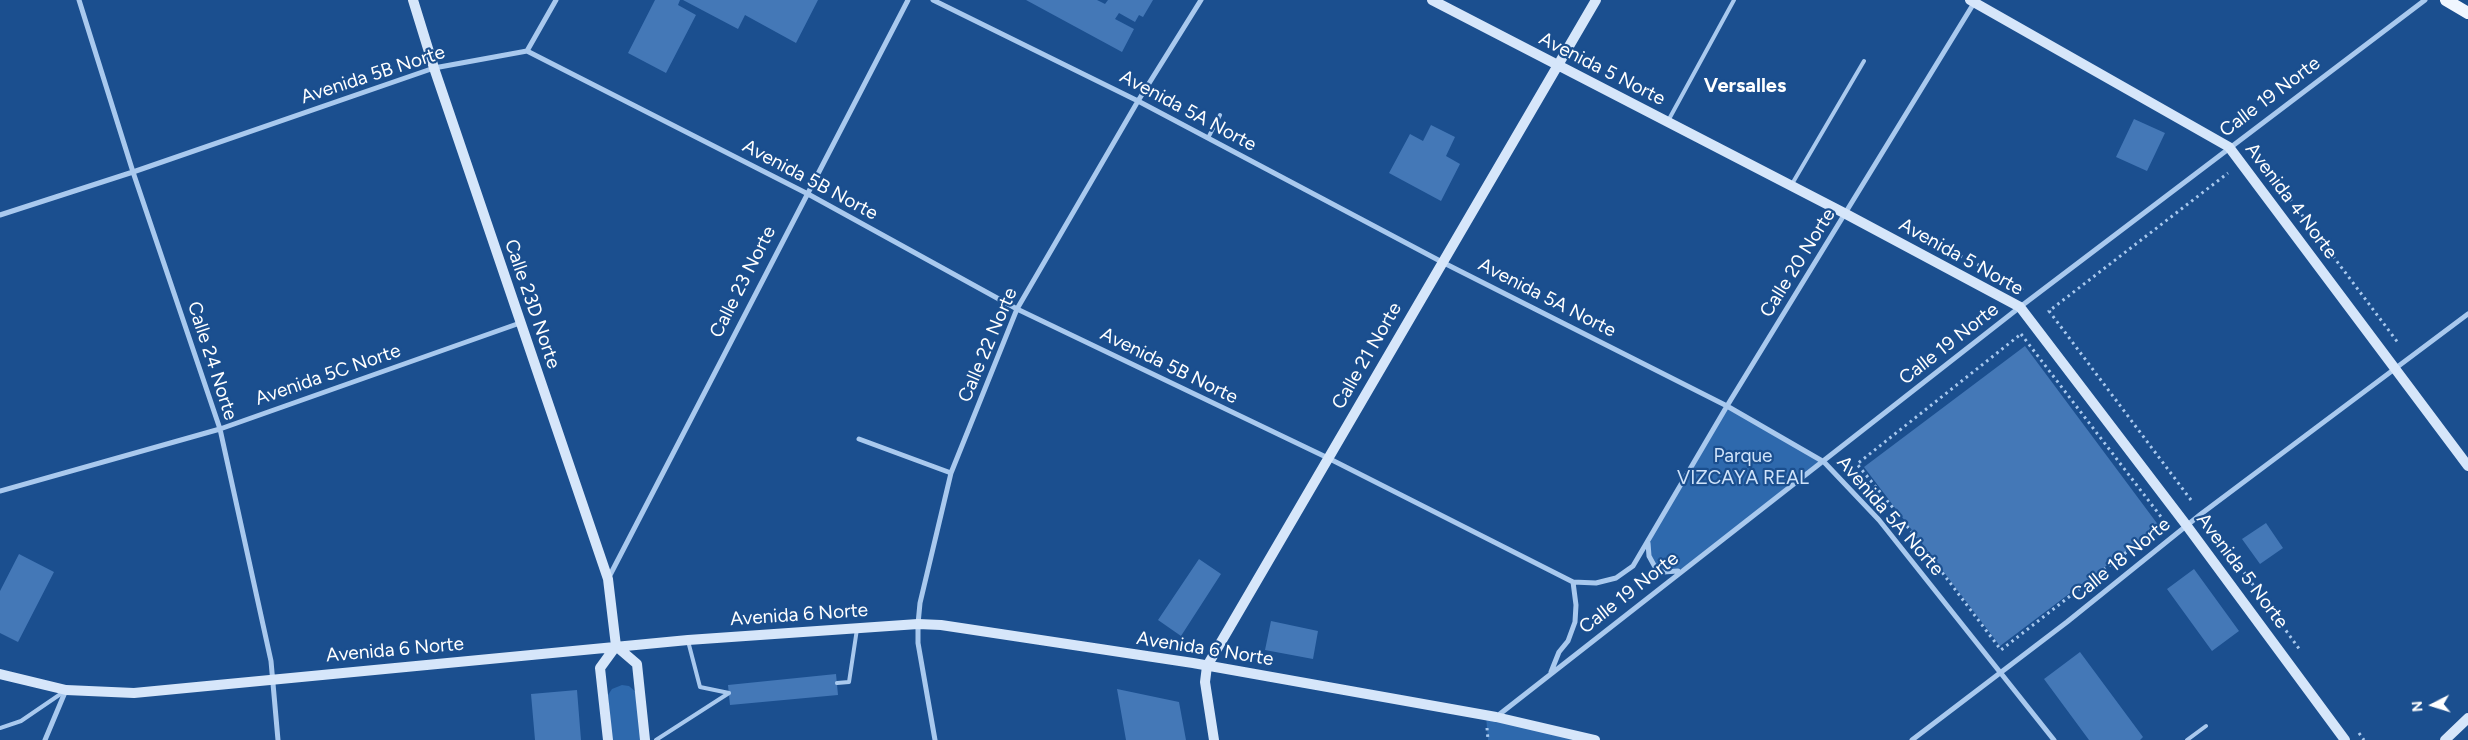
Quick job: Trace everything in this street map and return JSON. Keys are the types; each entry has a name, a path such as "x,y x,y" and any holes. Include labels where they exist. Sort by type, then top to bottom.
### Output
{"main road":[{"path":"2446,0 2468,13"}],"street":[{"name":"Calle 24 Norte","path":"79,0 133,172 220,429 271,661 278,740"},
{"name":"Calle 23D Norte","path":"413,0 434,68 608,579 616,646"},
{"path":"527,51 556,0"},
{"name":"Calle 23 Norte","path":"608,579 908,0"},
{"name":"Avenida 5A Norte","path":"933,0 1138,101 1442,262 1727,406 1824,462 1879,520 2054,740"},
{"name":"Calle 22 Norte","path":"935,740 918,642 918,624 920,603 951,473 1017,309 1138,101 1201,0"},
{"name":"Avenida 5 Norte","path":"1432,0 1846,214 2020,307 2187,526 2345,740"},
{"name":"Calle 21 Norte","path":"1214,740 1205,682 1207,666 1596,0"},
{"name":"Calle 19 Norte","path":"1496,717 1689,564 1824,462 2020,307 2425,0"},
{"name":"Avenida 4 Norte","path":"1973,1 2229,147 2468,466"},
{"name":"Calle 20 Norte","path":"1633,566 1727,406 1846,214 1973,1"},
{"name":"Avenida 5B Norte","path":"0,215 133,172 434,68 527,51 808,194 1017,309 1328,458 1573,582 1596,583 1616,578 1633,566"},
{"name":"Calle 18 Norte","path":"1912,740 2187,526 2468,314"},
{"name":"Avenida 5C Norte","path":"0,491 220,429 520,323"},
{"path":"859,439 951,473"},
{"path":"1648,543 1649,556 1656,567 1663,572 1674,573 1689,564"},
{"path":"1550,674 1559,652 1568,641 1575,622 1576,604 1573,582"},
{"name":"Avenida 6 Norte","path":"0,674 66,690 134,693 616,646 918,624 941,625 1207,666 1496,717 1595,740"},
{"path":"608,740 600,668 616,646 637,664 645,740"},
{"path":"45,740 66,690"},
{"path":"2445,740 2468,718"}],"lane":[{"path":"1667,122 1734,0"},
{"path":"1790,186 1864,61"},
{"path":"1208,138 1220,115"},
{"path":"837,683 849,682 857,629"},
{"path":"656,740 729,693 700,687 688,640"},
{"path":"0,728 21,721 66,690"},
{"path":"2187,740 2206,726"}],"path":[{"path":"2190,500 2049,311 2228,173"},
{"path":"2021,334 2164,522 2078,588 2001,650 1894,509 1857,464 2021,334"},
{"path":"2210,525 2301,652"},
{"path":"2358,732 2364,740"}],"green space":[{"name":"Parque VIZCAYA REAL","path":"1727,406 1824,462 1689,564 1674,573 1663,572 1655,567 1649,556 1648,543"},
{"path":"622,685 629,686 637,693 643,740 612,740 608,695 612,689"},
{"path":"1486,716 1595,740 1488,740"}],"building":[{"path":"655,0 680,0 678,5 696,15 666,73 628,53"},
{"path":"683,0 818,0 796,43 745,15 738,29"},
{"path":"1026,0 1097,0 1105,4 1108,0 1153,0 1143,17 1139,15 1135,22 1119,13 1115,19 1134,29 1122,52"},
{"path":"2134,119 2165,133 2147,171 2116,157"},
{"path":"1431,125 1455,137 1446,156 1460,164 1441,201 1389,173 1410,134 1423,141"},
{"path":"2025,346 2159,526 2000,646 1864,467"},
{"path":"2266,523 2283,548 2260,564 2242,539"},
{"path":"19,554 54,572 18,642 0,633 0,591"},
{"path":"1199,559 1221,574 1181,636 1158,620"},
{"path":"2194,569 2239,631 2212,651 2167,589"},
{"path":"1271,621 1318,631 1313,659 1265,650"},
{"path":"2080,652 2143,737 2140,740 2089,740 2044,679"},
{"path":"836,674 838,695 730,705 728,685"},
{"path":"1117,689 1179,702 1186,740 1126,740"},
{"path":"577,690 581,740 535,740 531,694"}],"district":[{"name":"Versalles","path":"1745,86"}]}
